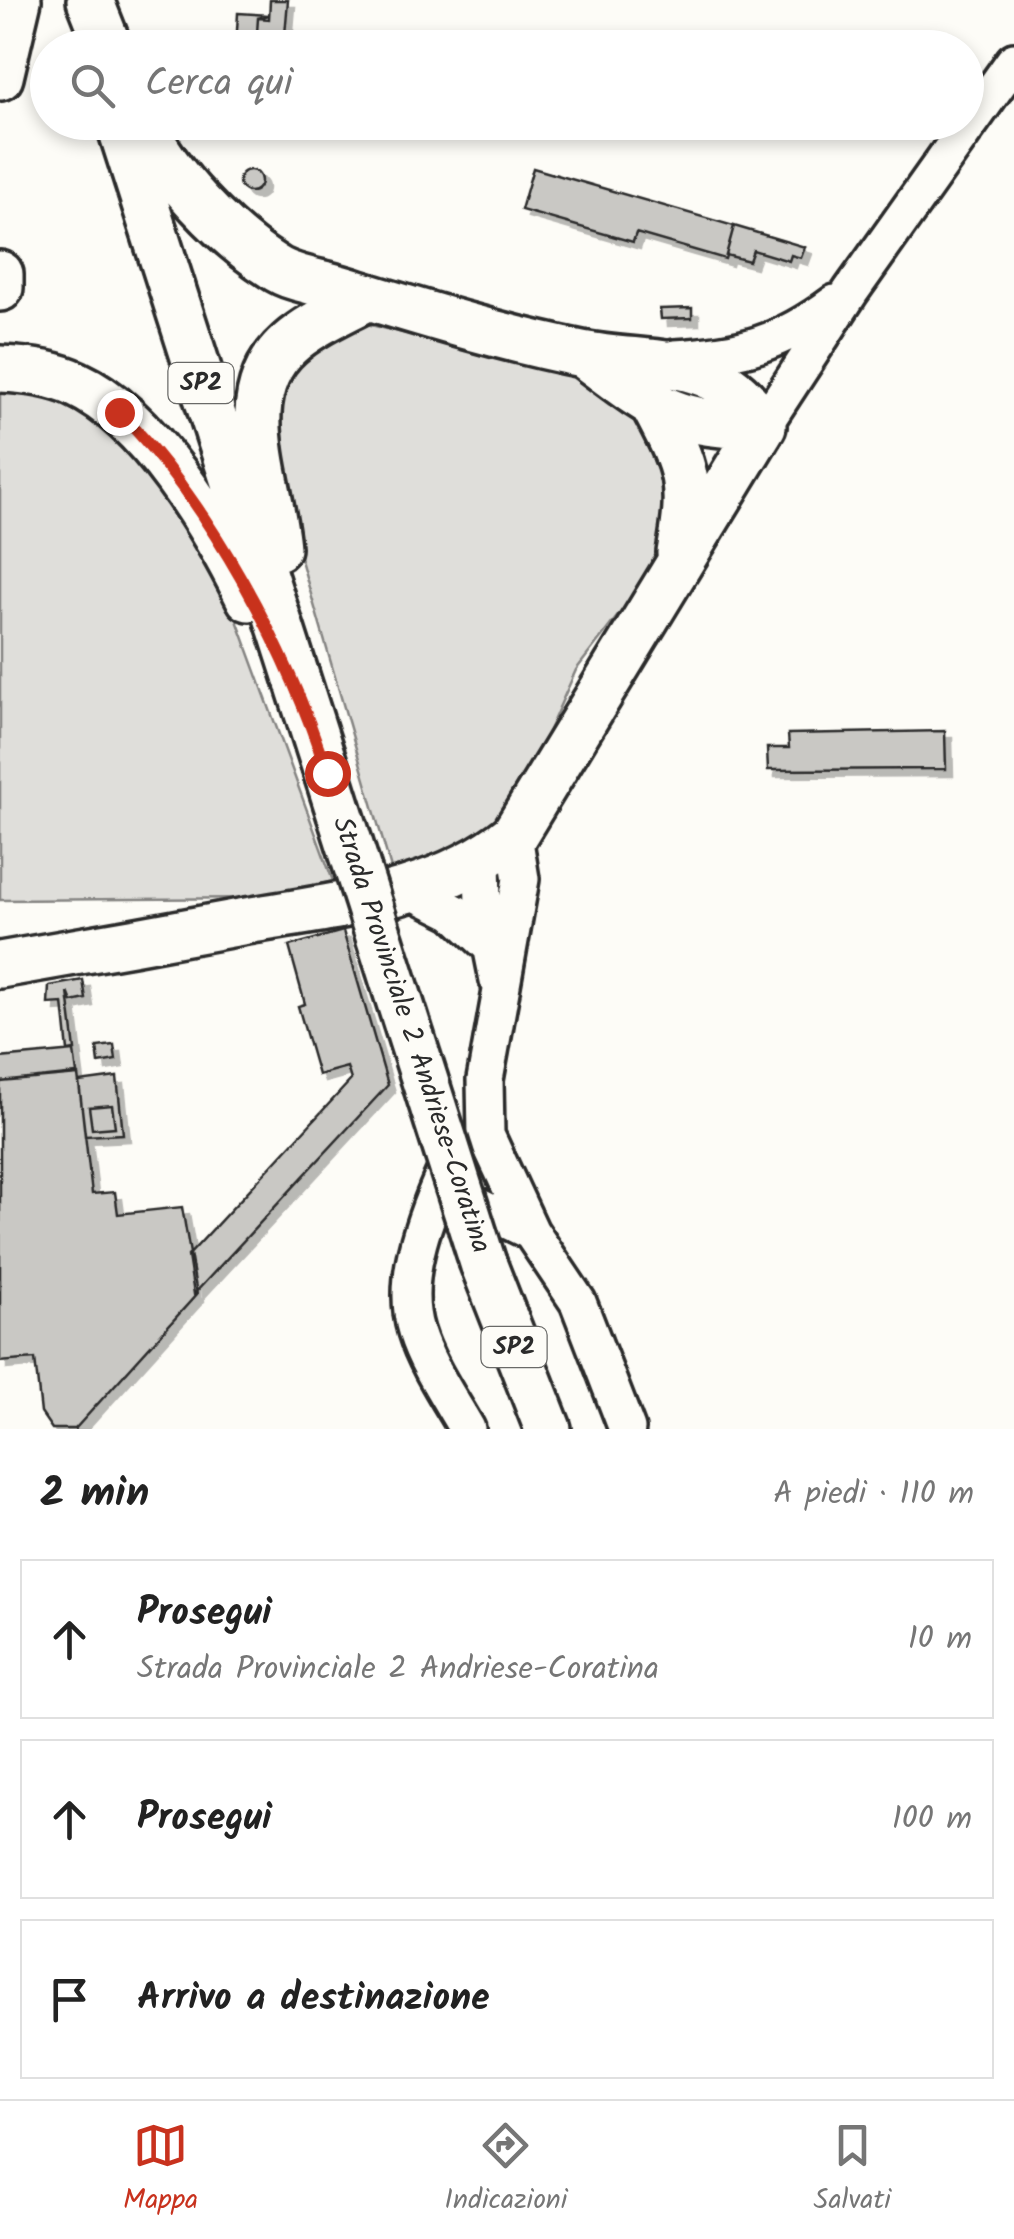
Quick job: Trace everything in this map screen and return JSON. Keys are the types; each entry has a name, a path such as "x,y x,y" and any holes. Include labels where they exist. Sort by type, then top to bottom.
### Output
{"main road":[{"path":"0,77 18,0"},
{"path":"89,0 95,30"},
{"path":"89,0 102,30"},
{"name":"Strada Provinciale 2 Andriese-Coratina","path":"125,140 483,1263 548,1429"},
{"path":"150,140 155,151 205,208 276,269 584,355 658,360 720,380 748,400 763,426"},
{"path":"0,274 0,288"},
{"path":"285,643 276,531 258,434 260,389 272,362 290,343 368,297"},
{"path":"584,355 655,408 709,425 763,426"},
{"path":"0,369 26,370 76,384 119,412 157,450 232,564 310,721"},
{"path":"655,408 683,459 690,500 676,575"},
{"path":"0,965 408,889 498,848 676,575 763,426"}],"street":[{"path":"984,104 1014,61"},
{"path":"763,426 958,140"},
{"path":"658,360 736,355 805,325 852,291"},
{"path":"498,848 488,944 501,991"},
{"path":"498,848 521,879 485,1080 486,1136 531,1232 578,1302 626,1429"},
{"path":"408,889 454,912 476,928 488,944"},
{"path":"459,1423 415,1330 414,1268 426,1217 485,1080"},
{"path":"426,1217 463,1199 531,1232"}],"shaded area":[{"path":"367,324 613,386 680,484 657,565 576,670 513,810 459,856 392,872 266,440 274,375 309,337"},
{"path":"42,382 131,435 205,533 333,881 264,898 0,900 0,387"}],"building":[{"path":"270,0 288,0 285,30 257,30 258,18 269,19"},
{"path":"238,13 269,15 258,18 257,30 237,30"},
{"path":"533,168 734,226 725,259 636,233 633,242 521,210"},
{"path":"246,170 254,170 261,181 254,192 246,192 239,185 239,177"},
{"path":"734,226 805,247 801,258 791,255 789,261 753,250 749,261 726,255"},
{"path":"692,308 692,318 661,319 660,309"},
{"path":"945,731 946,769 768,770 767,748 789,748 788,734"},
{"path":"343,931 388,1085 194,1294 188,1256 351,1080 347,1067 318,1075 298,1006 305,1004 289,946"},
{"path":"83,980 86,999 72,1002 68,992 75,1050 68,1051 63,1003 48,1004 49,986"},
{"path":"114,1045 116,1060 99,1063 97,1047"},
{"path":"74,1051 77,1074 0,1082 0,1058"},
{"path":"78,1075 92,1194 115,1192 118,1214 182,1207 197,1294 75,1429 52,1429 41,1413 35,1359 0,1362 0,1082"},
{"path":"117,1077 123,1134 85,1136 79,1082","holes":["112,1105 115,1127 92,1129 89,1107"]},
{"path":"112,1105 115,1127 92,1129 89,1107"}],"route":[{"path":"119,412 157,450 232,564 310,721 327,773"}]}
